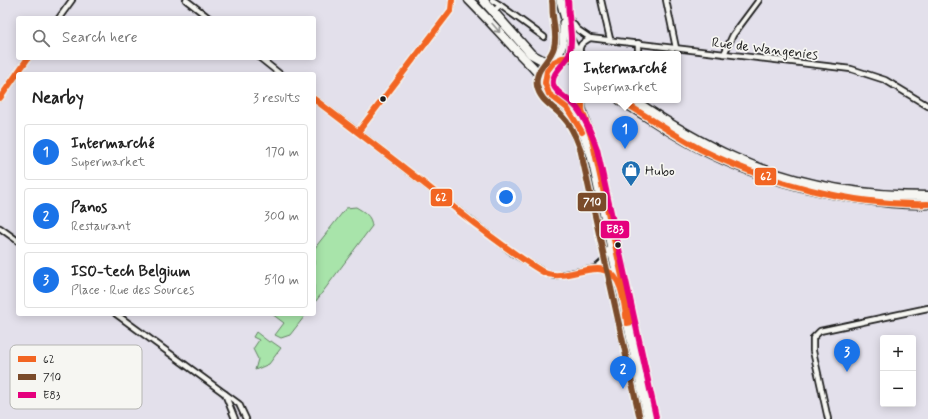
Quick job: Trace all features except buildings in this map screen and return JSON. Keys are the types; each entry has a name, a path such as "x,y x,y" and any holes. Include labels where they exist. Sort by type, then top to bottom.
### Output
{"highway":[{"path":"468,0 540,75 549,94 558,101 568,104 571,103"},
{"path":"484,0 497,8 531,54 542,60 556,61"},
{"path":"545,83 547,71 556,61 562,58 569,58"},
{"path":"625,103 711,154 775,180 831,194 867,200 910,205 928,204"},
{"path":"639,103 682,131 714,148 735,158 796,180 868,194 928,196"}],"main road":[{"path":"560,4 565,16 570,38 577,51"},
{"path":"556,61 564,44 560,4"},
{"path":"558,101 567,108 575,119 586,141 592,162 618,282 630,322"},
{"path":"581,103 582,110 594,144 640,369 648,419"},
{"path":"640,369 654,419"}],"street":[{"path":"60,16 72,0"},
{"path":"186,0 206,16"},
{"path":"358,132 451,10 452,0"},
{"path":"492,0 497,8 544,37"},
{"path":"601,0 610,39"},
{"path":"666,0 676,48"},
{"path":"724,54 733,35 759,0"},
{"path":"565,16 567,16 577,29 590,38 581,43 579,51"},
{"name":"Rue de Wangenies","path":"590,38 610,39 851,69 885,80 928,106"},
{"path":"638,43 638,51"},
{"path":"18,72 27,60"},
{"path":"262,60 278,72"},
{"path":"0,98 16,75"},
{"path":"316,100 514,254 547,274 554,276 565,275 596,268 607,271 618,282"},
{"path":"0,228 16,240"},
{"path":"596,268 605,260 610,249 610,243"},
{"path":"828,419 813,351 814,338 820,331 928,308"},
{"path":"119,316 239,404 246,419"},
{"path":"224,393 235,419"}],"green space":[{"path":"356,207 364,212 369,216 372,226 316,301 316,246 346,208"},
{"path":"275,316 304,316 290,335 281,338 275,335 284,323"},
{"path":"256,332 269,342 271,341 281,348 269,364 255,370 258,359 253,349 259,340 253,337"}],"transit line":[{"name":"62","path":"358,132 451,10 452,0"},
{"name":"E83","path":"568,0 571,35 570,51"},
{"name":"710","path":"552,1 555,43 552,52 538,74 537,86 541,96 568,123 580,148 640,419"},
{"name":"E83","path":"569,55 554,76 553,80 553,84 557,91 569,101"},
{"name":"62","path":"569,57 562,58 554,62 547,71 545,83 549,94 567,108 582,132"},
{"name":"62","path":"18,72 27,60"},
{"name":"62","path":"0,98 16,75"},
{"name":"62","path":"316,101 391,157 488,234 543,272 552,275 562,275 594,269 611,273 618,282 622,291 627,323 632,322 592,139 582,110 582,103"},
{"name":"E83","path":"571,103 577,108 588,127 597,149 656,417"},
{"name":"62","path":"625,103 700,149 753,172 782,182 811,190 870,201 899,204 928,204"}],"place":[{"name":"Intermarché","path":"625,149"},
{"name":"Hubo","path":"631,187"},
{"name":"ISO-tech Belgium","path":"847,372"},
{"name":"Panos","path":"623,389"}]}
